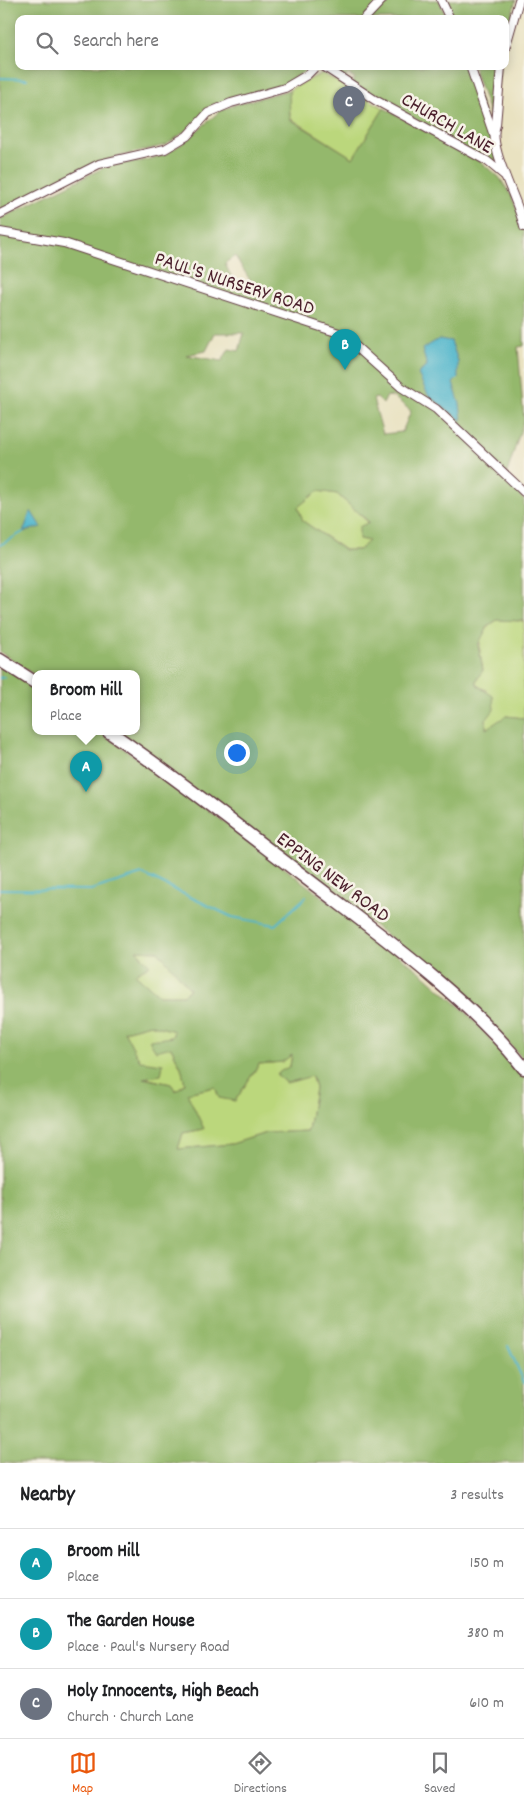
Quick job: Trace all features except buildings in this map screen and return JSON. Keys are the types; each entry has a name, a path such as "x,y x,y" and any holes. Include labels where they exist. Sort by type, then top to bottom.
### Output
{"main road":[{"path":"0,660 32,680"},
{"name":"EPPING NEW ROAD","path":"113,735 382,936 467,1008 510,1050 524,1068"}],"street":[{"path":"368,15 382,0"},
{"path":"441,0 448,15"},
{"path":"509,35 519,0"},
{"path":"0,214 34,194 99,164 165,148 188,136 208,113 232,103 285,88 312,70"},
{"name":"CHURCH LANE","path":"329,70 375,100 487,161 505,176"},
{"path":"471,70 493,133 505,176 522,214 524,227"},
{"path":"493,133 496,125 501,70"},
{"name":"PAUL'S NURSERY ROAD","path":"0,232 64,243 342,334 401,387 436,409 524,492"}],"green space":[{"path":"0,0 380,0 366,15 15,15 15,70 306,70 289,82 271,89 229,100 166,145 112,158 0,212"},
{"path":"386,0 439,0 445,15 372,15"},
{"path":"445,0 516,0 509,25 509,15 451,15"},
{"path":"334,70 469,70 488,124 499,167 352,83 355,78 348,74 345,79"},
{"path":"474,70 500,70 493,124"},
{"path":"322,73 384,108 353,158 290,118 289,90"},
{"path":"289,90 290,119 353,158 384,108 479,161 499,177 511,195 524,226 524,346 518,347 524,420 505,479 524,500 524,621 497,620 488,626 478,645 483,670 476,681 478,686 493,696 494,710 486,720 486,729 506,716 524,718 524,1060 477,1008 433,970 122,735 140,735 140,670 32,670 32,673 0,652 0,219 111,164 138,162 164,155 183,143 220,111 234,105","holes":["235,256 255,288 254,289 242,286 230,274 225,263","215,333 244,333 239,351 229,349 222,361 186,355 206,351","451,341 458,361 453,383 454,389 418,374","387,396 394,397 411,411 402,432 383,434 373,399 377,398 383,404","318,491 337,494 369,522 359,527 359,539 369,541 359,550 344,550 303,521 298,507"]},
{"path":"318,491 337,494 369,523 359,539 370,541 359,550 345,550 303,521 297,507"},
{"path":"497,620 524,621 524,718 506,716 486,730 486,690 478,686 476,681 483,670 480,655 482,636 490,625"},
{"path":"0,664 32,685 32,735 104,735 172,782 423,974 466,1012 524,1077 524,1463 0,1463","holes":["136,950 158,951 190,989 183,995 159,995 135,974 150,965","150,1024 174,1031 172,1037 149,1040 156,1051 171,1047 181,1067 185,1083 176,1091 171,1084 143,1078 161,1075 163,1064 140,1061 124,1031","292,1055 290,1066 276,1074 287,1083 312,1076 315,1088 308,1131 266,1133 232,1144 178,1149 183,1133 204,1129 187,1093 215,1087 219,1098 235,1101 259,1064 282,1062"]},
{"path":"135,950 158,951 190,988 183,995 159,995 135,974 150,965"},
{"path":"150,1024 174,1031 172,1037 149,1041 171,1047 181,1067 185,1083 176,1091 171,1084 141,1077 140,1061 124,1031"},
{"path":"292,1054 290,1066 277,1075 287,1083 311,1075 315,1088 308,1131 266,1133 232,1144 178,1149 183,1133 204,1129 186,1093 215,1087 235,1101 259,1064 282,1062"}],"water":[{"path":"439,339 451,341 458,361 458,378 453,383 460,404 462,421 428,395 418,374 427,366 422,349"},
{"path":"31,511 41,527 23,532"}],"waterway":[{"path":"0,78 27,79"},
{"path":"0,545 23,532"},
{"path":"0,678 4,677"},
{"path":"0,889 91,890 142,874 232,917 275,925 306,897"},
{"path":"508,1346 524,1382"}],"place":[{"name":"Holy Innocents, High Beach","path":"349,127"},
{"name":"The Garden House","path":"345,370"},
{"name":"Broom Hill","path":"86,792"}]}
